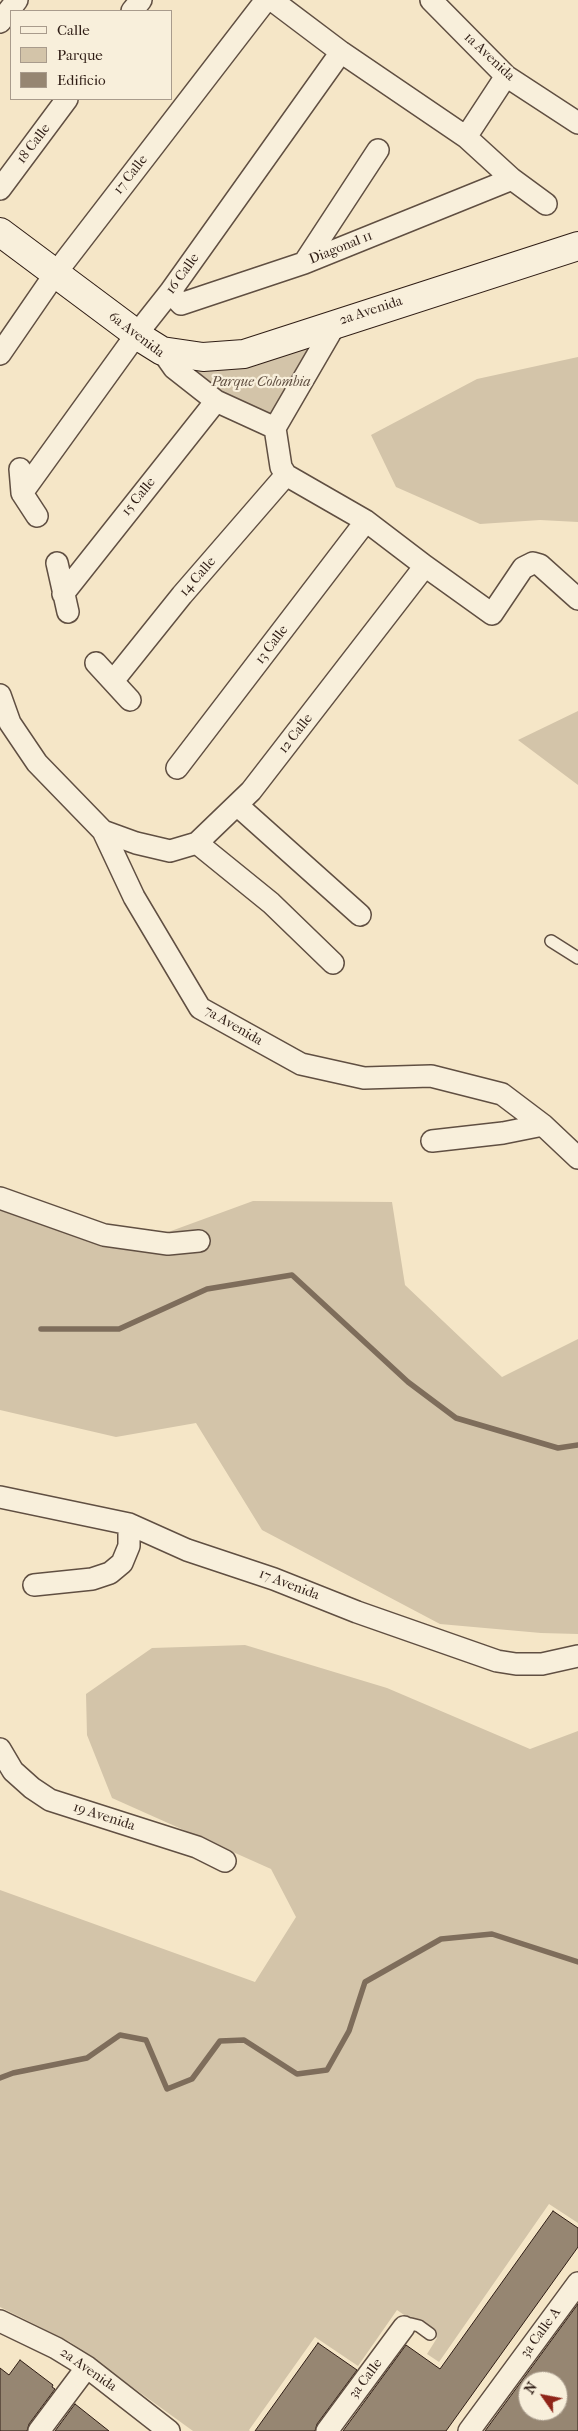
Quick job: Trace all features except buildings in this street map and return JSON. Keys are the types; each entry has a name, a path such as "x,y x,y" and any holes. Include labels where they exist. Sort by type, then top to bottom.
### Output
{"main road":[{"name":"6a Avenida","path":"0,232 136,335 162,351"},
{"name":"2a Avenida","path":"162,351 204,357 227,356 262,348 578,246"}],"street":[{"path":"0,22 17,0"},
{"path":"133,10 141,0"},
{"name":"17 Calle","path":"0,354 55,274 266,0"},
{"path":"272,0 341,52 466,137 512,179 546,204"},
{"name":"1a Avenida","path":"431,0 506,76 578,123"},
{"name":"16 Calle","path":"22,493 136,335 170,292 341,52"},
{"path":"466,137 506,76"},
{"name":"18 Calle","path":"0,189 66,100"},
{"path":"304,263 378,150"},
{"name":"Diagonal 11","path":"170,292 182,304 304,263 512,179"},
{"path":"336,323 277,438 281,466 286,476 366,521 492,614 523,568 533,563 540,565 578,599"},
{"name":"6a Avenida","path":"162,351 174,368 216,401 277,438"},
{"name":"15 Calle","path":"57,563 65,603 216,401"},
{"path":"20,469 22,493 37,516"},
{"name":"14 Calle","path":"113,681 182,595 286,476"},
{"name":"13 Calle","path":"178,768 366,521"},
{"name":"12 Calle","path":"103,831 136,843 170,851 198,843 251,791 426,566"},
{"path":"96,663 130,700"},
{"name":"7a Avenida","path":"0,695 10,723 37,764 103,831 134,897 200,1008 301,1064 364,1078 431,1076 502,1094 543,1125 578,1158"},
{"path":"237,805 360,916"},
{"path":"198,843 270,902 333,963"},
{"path":"432,1141 503,1133 543,1125"},
{"path":"0,1198 104,1235 168,1244 199,1241"},
{"name":"17 Avenida","path":"0,1497 129,1524 187,1550 274,1578 366,1615 497,1661 516,1664 542,1664 578,1656"},
{"path":"34,1585 92,1579 110,1573 122,1563 129,1546 129,1524"},
{"name":"19 Avenida","path":"0,1749 13,1771 32,1788 50,1800 197,1847 225,1861"},
{"name":"3a Calle A","path":"469,2431 578,2283"},
{"name":"2a Avenida","path":"0,2321 56,2348 87,2367 169,2431"},
{"name":"3a Calle","path":"327,2431 404,2327"},
{"path":"40,2431 87,2367"}],"lane":[{"path":"551,941 578,958"},
{"path":"404,2327 411,2324 419,2326 430,2334"}],"green space":[{"name":"Parque Colombia","path":"331,324 275,428 177,371"},
{"path":"578,357 578,522 540,520 480,524 396,487 371,435 477,379"},
{"path":"578,711 578,785 518,740"},
{"path":"253,1201 392,1202 405,1285 502,1377 578,1339 578,1634 541,1633 440,1624 262,1530 196,1423 116,1437 0,1410 0,1206 141,1242"},
{"path":"245,1645 387,1688 530,1749 578,1731 578,2223 549,2204 439,2362 427,2354 437,2338 397,2310 358,2366 315,2337 250,2431 193,2431 70,2342 0,2307 0,1890 255,1982 296,1917 271,1869 112,1798 87,1735 86,1694 152,1648"}],"waterway":[{"path":"41,1329 119,1329 207,1289 292,1275 408,1382 456,1418 558,1448 578,1445"},
{"path":"0,2078 13,2073 87,2058 120,2035 146,2040 167,2089 192,2079 220,2041 244,2040 297,2074 327,2070 349,2031 365,1982 441,1939 492,1934 578,1962"}]}
